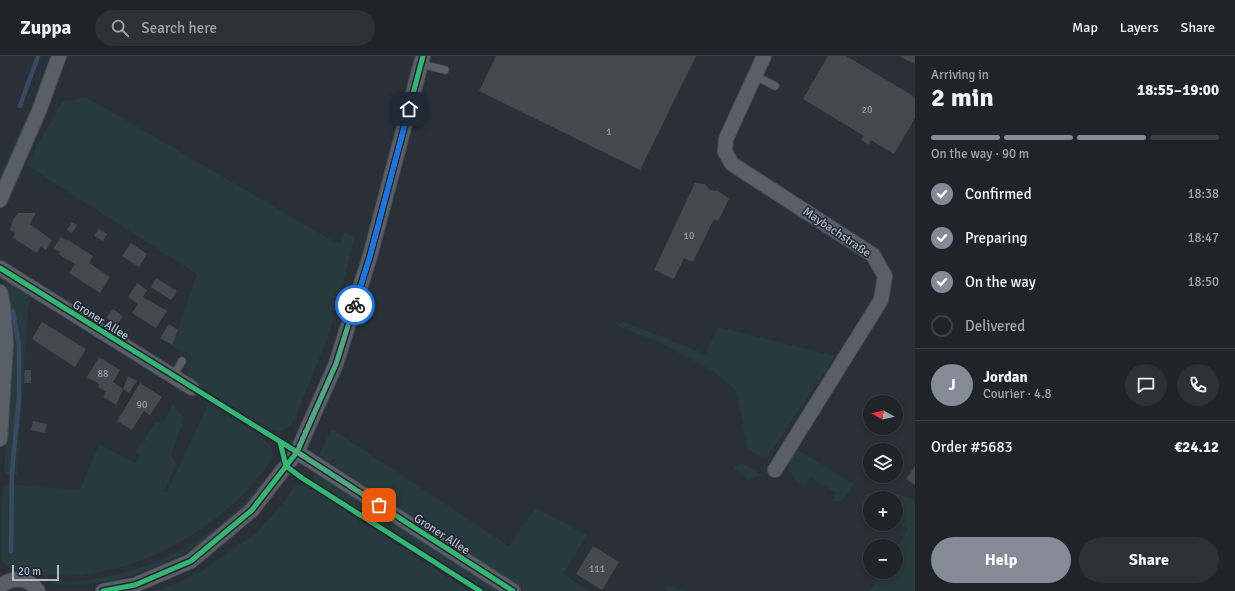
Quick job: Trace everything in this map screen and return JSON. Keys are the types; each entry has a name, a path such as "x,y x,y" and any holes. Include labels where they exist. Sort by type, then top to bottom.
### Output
{"street":[{"path":"0,200 39,111 59,56"},
{"name":"Maybachstraße","path":"764,56 726,139 725,152 732,164 873,255 885,276 881,300 775,470"},
{"path":"103,591 135,585 192,561 252,510 296,452 336,364 370,256 422,60"},
{"name":"Groner Allee","path":"0,268 192,388"},
{"path":"0,292 3,305 6,343 0,439"},
{"name":"Groner Allee","path":"296,452 513,591"},
{"path":"0,587 10,580 16,579 29,582 38,591"}],"lane":[{"path":"422,60 446,70"},
{"path":"755,76 775,86"},
{"path":"173,376 182,361"}],"green space":[{"path":"50,56 29,115 0,182 0,176 34,100"},
{"path":"86,97 333,241 340,244 343,233 355,236 327,340 291,425 280,431 273,430 193,382 188,376 187,366 193,358 172,346 197,274 26,165 62,102"},
{"path":"12,281 37,296 36,301 32,298 28,308 17,475 6,474 4,471 11,374 11,353 6,287 8,283"},
{"path":"622,321 705,354 718,327 835,356 768,456 762,457 748,450 736,391 713,371 658,342 618,326"},
{"path":"173,405 185,418 171,454 176,464 164,491 167,492 208,405 244,425 269,445 272,450 272,454 267,467 237,500 218,517 174,546 125,566 74,576 50,575 34,577 16,572 10,569 3,562 1,538 4,485 9,484 80,490 99,444 136,463 140,454 135,452 138,445 145,441 146,436 156,422 162,424"},
{"path":"332,429 509,546 535,508 587,535 563,574 590,591 524,591 356,485 352,477 322,457 319,454"},
{"path":"798,450 854,484 840,502 831,501 836,493 810,478 805,487 794,478 790,470 790,462 795,452"},
{"path":"741,463 762,475 747,481 744,474 733,469"},
{"path":"312,471 316,472 502,591 485,591 314,482"},
{"path":"262,482 263,484 250,500 221,529 189,551 171,560 133,575 113,580 83,585 52,584 54,582 96,579 114,575 167,557 199,539 221,524 240,507"},
{"path":"300,484 308,487 469,591 156,591 202,571 257,532 283,503 294,487"},
{"path":"903,496 915,500 915,591 870,591 878,579 903,579 902,539 908,529 903,526"},
{"path":"668,585 689,591 666,591"}],"building":[{"path":"496,56 696,56 640,170 479,91"},
{"path":"828,56 846,56 915,97 915,118 894,154 871,140 869,145 861,140 864,136 803,99"},
{"path":"899,56 915,56 915,64"},
{"path":"695,183 705,184 710,190 718,191 729,199 718,221 714,219 693,262 684,258 674,279 654,270"},
{"path":"18,213 36,213 30,224 52,240 46,250 41,246 37,253 13,238 15,233 10,230 13,220"},
{"path":"72,222 77,225 72,233 67,230"},
{"path":"99,229 107,234 103,241 94,236"},
{"path":"61,237 93,256 89,263 110,277 100,293 69,273 75,264 58,254 60,252 53,249"},
{"path":"131,243 147,254 139,267 122,256"},
{"path":"156,278 177,291 171,300 151,287"},
{"path":"137,283 147,290 143,297 167,311 156,328 132,313 138,304 128,297"},
{"path":"113,309 123,316 117,325 106,318"},
{"path":"42,322 86,349 75,367 32,339"},
{"path":"169,324 178,330 172,345 160,338"},
{"path":"99,357 120,370 113,382 123,389 116,405 103,397 106,392 98,387 99,384 87,377"},
{"path":"25,370 31,370 31,383 24,383"},
{"path":"128,376 137,381 129,393 123,389"},
{"path":"140,383 162,397 150,415 144,411 132,430 117,421"},
{"path":"33,421 47,424 45,433 31,430"},
{"path":"915,466 915,485 906,479"},
{"path":"593,546 619,562 602,590 576,574"}],"waterway":[{"path":"20,106 38,56"},
{"path":"11,551 12,472 19,397 19,346 13,311"}],"cycle path":[{"path":"103,591 135,585 191,561 252,510 297,452 336,364 370,256 423,56"},
{"path":"0,268 297,452 513,591"},
{"path":"280,442 286,466 302,478 480,591"}],"way so far":[{"path":"355,305 336,364 296,452 379,505"}],"route":[{"path":"355,305 370,256 409,109"}]}
